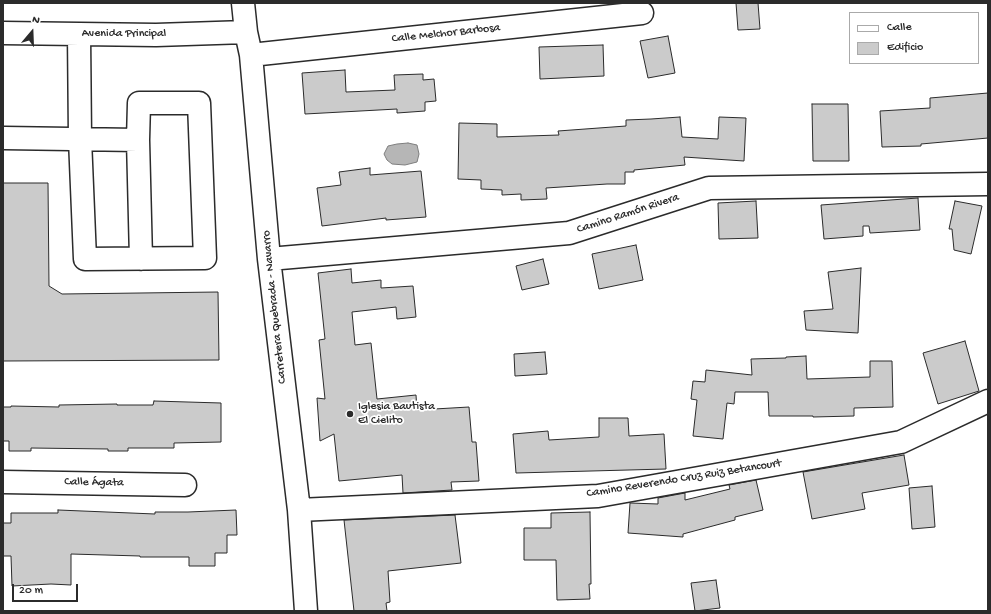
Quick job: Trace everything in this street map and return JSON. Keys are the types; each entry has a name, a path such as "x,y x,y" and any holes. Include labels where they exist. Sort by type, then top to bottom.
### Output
{"street":[{"name":"Carretera Quebrada - Navarro","path":"244,3 246,32 251,55 269,259 299,510 306,611"},
{"name":"Calle Melchor Barbosa","path":"251,55 642,14"},
{"name":"Avenida Principal","path":"3,33 156,35 246,32"},
{"path":"79,34 80,139 85,260 205,258 199,103 139,103 138,140 141,259"},
{"path":"4,138 138,140"},
{"name":"Camino Ramón Rivera","path":"269,259 569,233 709,188 988,184"},
{"name":"Camino Reverendo Cruz Ruiz Betancourt","path":"299,510 598,496 901,442 988,402"},
{"name":"Calle Ágata","path":"3,482 185,485"}],"shaded area":[{"path":"408,143 417,145 419,154 417,162 405,165 392,164 387,160 384,154 388,146"}],"building":[{"path":"736,3 758,3 760,29 738,30"},
{"path":"668,36 675,73 648,78 640,41"},
{"path":"603,45 604,76 540,79 539,47"},
{"path":"345,70 346,92 395,90 394,75 423,74 423,80 434,79 436,101 425,102 425,111 397,113 397,109 305,114 302,73"},
{"path":"988,93 988,138 921,144 921,146 882,147 880,111 930,108 930,98"},
{"path":"812,104 848,104 849,161 813,161"},
{"path":"680,117 682,137 718,139 719,117 746,118 744,161 684,157 685,165 625,172 625,184 546,188 547,199 521,200 521,194 502,195 502,190 481,189 481,180 458,179 459,123 497,124 497,137 559,135 558,131 626,126 626,120"},
{"path":"370,168 370,175 421,171 426,217 386,220 386,218 322,226 317,188 341,185 339,172"},
{"path":"3,183 48,183 49,286 62,294 218,292 219,360 3,361"},
{"path":"918,198 920,230 870,233 869,226 863,226 863,236 824,239 821,205"},
{"path":"756,201 758,238 719,239 718,203"},
{"path":"955,201 982,206 971,254 954,250 952,229 949,229"},
{"path":"636,245 643,280 599,289 592,254"},
{"path":"543,259 549,284 522,290 516,266"},
{"path":"861,268 858,333 806,330 804,311 833,309 828,272"},
{"path":"351,269 352,283 381,280 381,288 413,286 416,317 397,319 396,307 352,312 355,345 371,343 377,399 416,395 417,410 469,407 472,442 476,442 479,481 451,482 452,490 403,493 402,475 339,481 334,434 320,441 317,398 325,399 319,340 325,339 318,273"},
{"path":"965,341 979,391 938,404 923,353"},
{"path":"545,352 547,374 515,376 514,354"},
{"path":"806,356 807,379 870,377 870,361 892,361 893,407 854,408 854,416 769,416 768,392 735,392 734,404 727,403 723,439 693,436 697,400 691,399 693,381 705,382 706,370 752,375 751,359"},
{"path":"154,401 221,403 221,442 174,443 174,448 128,448 128,451 108,451 108,449 31,448 31,451 9,451 9,441 3,441 3,407 59,407 59,405 117,404 153,405"},
{"path":"599,418 628,418 629,436 664,434 666,469 516,473 513,434 548,431 549,440 599,437"},
{"path":"904,455 909,485 862,493 865,509 812,519 803,472"},
{"path":"756,480 763,510 735,517 735,520 683,534 683,537 628,533 630,503 658,504 658,498 685,493 685,500 730,489 729,485"},
{"path":"932,486 935,527 912,529 909,488"},
{"path":"58,510 155,514 155,512 236,510 237,535 227,535 227,553 215,553 215,566 189,566 189,557 140,557 71,554 71,585 51,584 12,586 11,556 3,556 3,523 11,523 11,513 58,513"},
{"path":"590,512 590,599 557,600 556,560 524,560 524,528 551,528 551,513"},
{"path":"455,515 461,563 388,571 390,602 386,603 387,611 354,611 344,520"},
{"path":"716,580 720,608 695,611 691,583"}],"place":[{"name":"Iglesia Bautista El Cielito","path":"350,414"}]}
